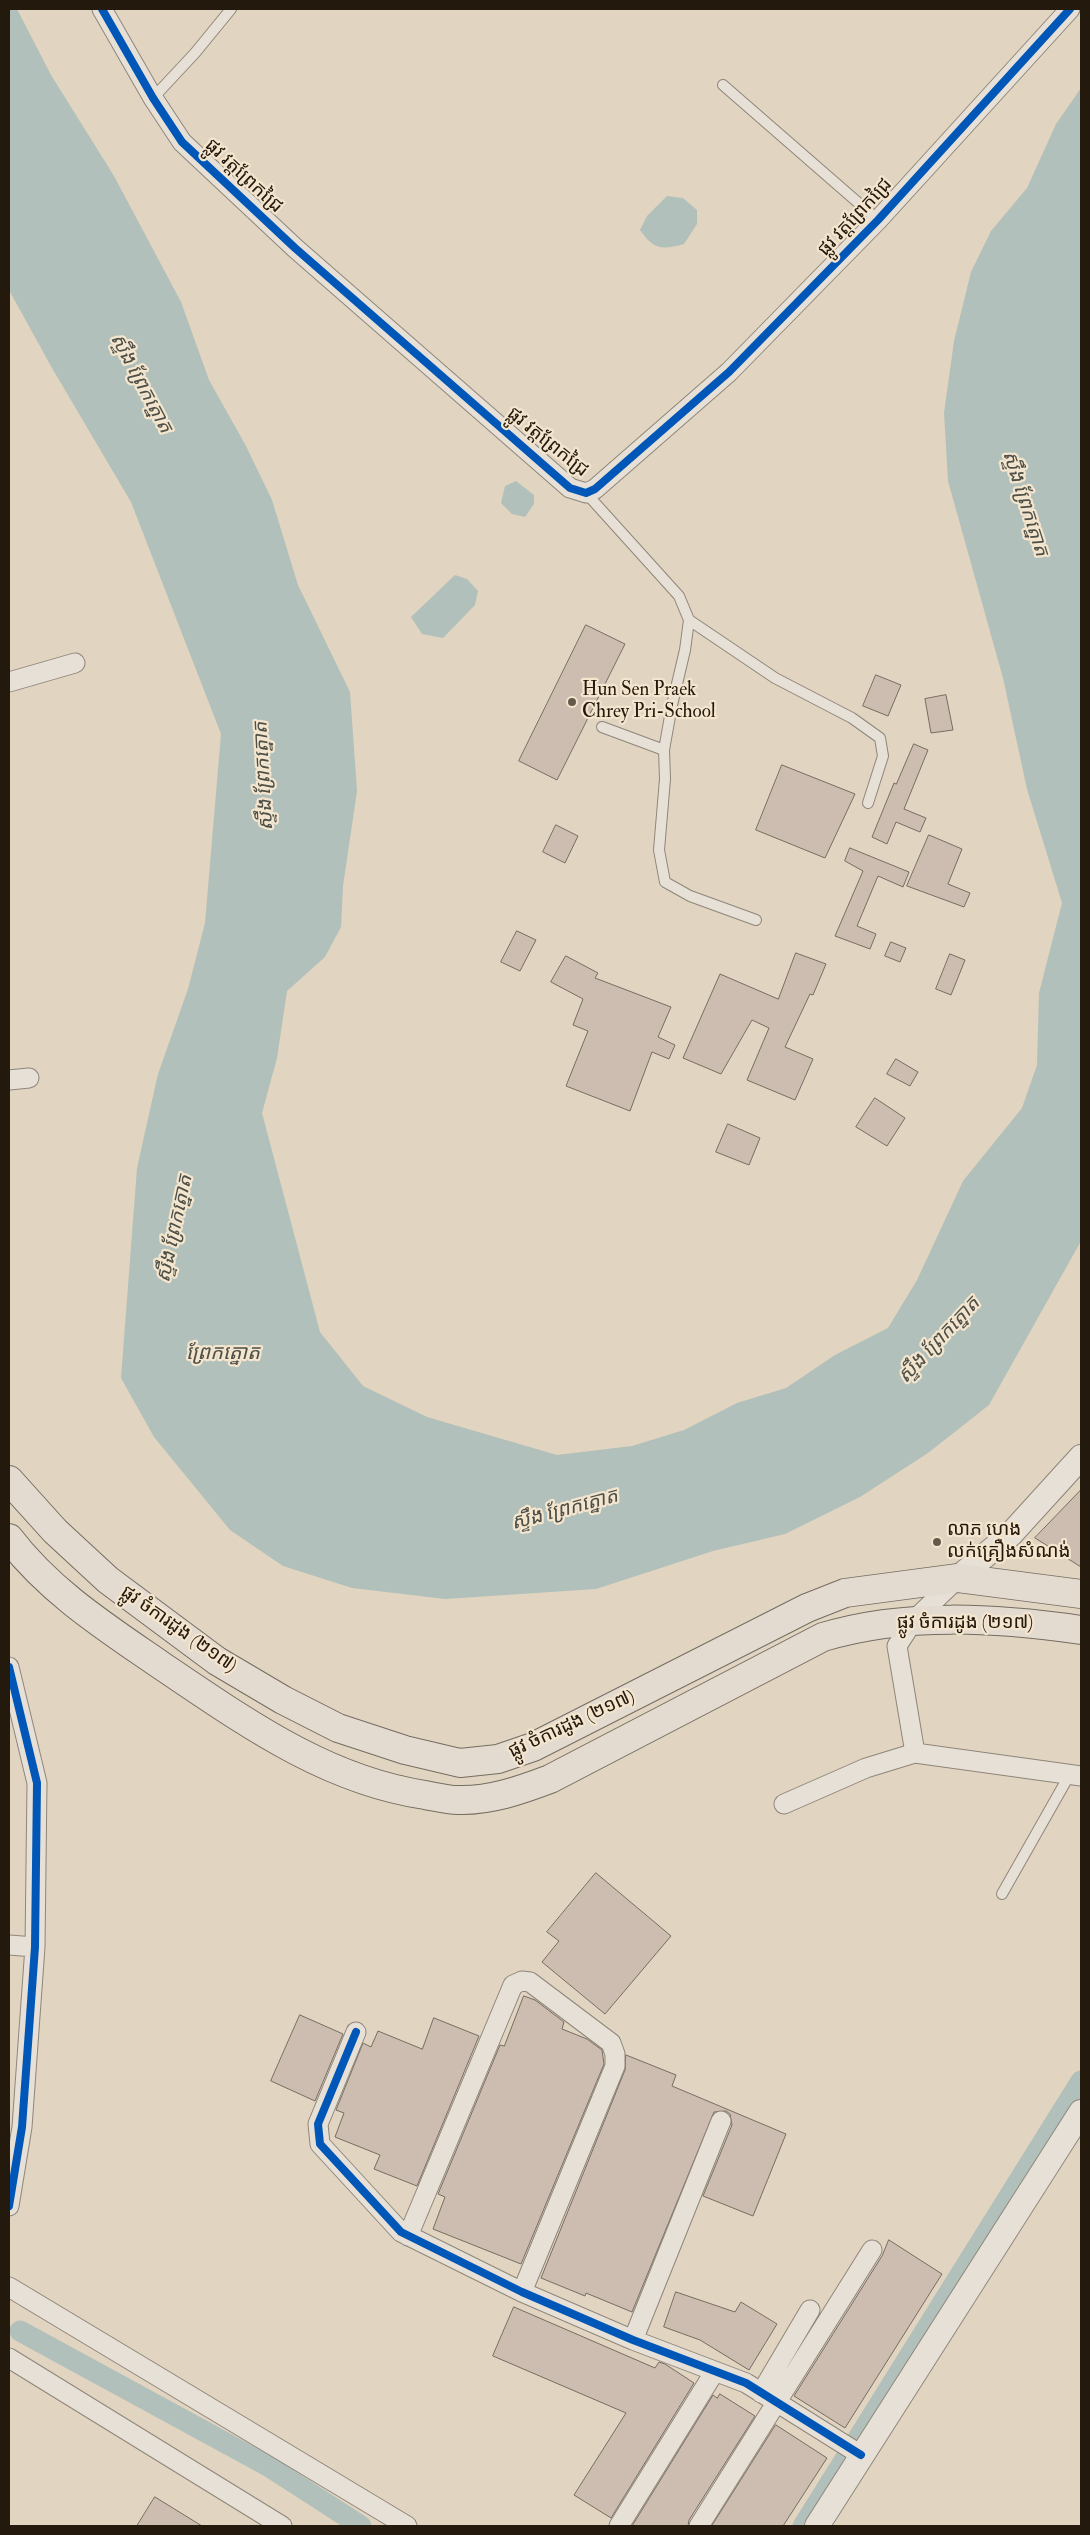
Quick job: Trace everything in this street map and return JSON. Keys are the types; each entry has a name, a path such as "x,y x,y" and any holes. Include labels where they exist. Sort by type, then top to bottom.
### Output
{"main road":[{"name":"ផ្លូវ ចំការដូង (២១៧)","path":"9,1480 55,1531 108,1580 217,1661 283,1700 338,1728 405,1750 460,1763 498,1759 533,1747 807,1608 845,1593 958,1578 1081,1594"},
{"name":"ផ្លូវ ចំការដូង (២១៧)","path":"9,1538 24,1558 80,1610 268,1737 318,1763 392,1790 459,1800 512,1793 550,1779 823,1637 857,1627 913,1621 1025,1622 1081,1630"},
{"path":"197,1690 217,1661"}],"street":[{"name":"ផ្លូវ វត្តព្រែកជ្រៃ","path":"102,9 153,98 182,142 295,248 570,488 586,493 595,489 729,372 878,220 1070,9"},
{"path":"9,682 75,664"},
{"path":"9,1080 29,1078"},
{"path":"915,1753 897,1646 913,1621 958,1578 1011,1534 1081,1457"},
{"path":"9,1667 37,1783 35,1947 22,2128 9,2206"},
{"path":"784,1804 866,1768 915,1753 1076,1775"},
{"path":"9,1945 35,1947"},
{"path":"408,2236 513,1985 522,1980 530,1982 611,2043 615,2054 615,2066 522,2292"},
{"path":"356,2032 318,2124 320,2144 401,2232 522,2292 633,2340 746,2384 861,2455"},
{"path":"817,2526 1081,2112"},
{"path":"633,2340 721,2121"},
{"path":"699,2526 778,2403 872,2250"},
{"path":"9,2287 407,2526"},
{"path":"761,2393 810,2310"},
{"path":"9,2358 282,2526"},
{"path":"619,2526 715,2371"}],"lane":[{"path":"153,98 195,53 231,9"},
{"path":"723,85 878,220"},
{"path":"586,493 679,596 689,620 685,650 664,750 665,779 659,850 666,882 690,896 756,920"},
{"path":"689,620 775,678 852,718 880,738 883,756 868,803"},
{"path":"602,727 664,750"},
{"path":"1002,1894 1076,1775"}],"water":[{"name":"ព្រែកត្នោត","path":"9,9 17,9 51,75 114,176 181,302 209,380 246,446 272,500 298,585 350,692 357,791 343,886 341,927 325,957 287,991 277,1058 262,1113 320,1332 363,1386 427,1417 557,1455 632,1446 684,1430 737,1403 786,1388 835,1355 888,1328 917,1280 963,1181 1022,1108 1037,1065 1039,993 1062,903 1027,789 1003,678 948,481 944,413 954,341 971,272 991,231 1027,188 1056,124 1081,88 1081,1241 989,1405 928,1453 860,1497 785,1534 713,1551 596,1589 445,1599 352,1588 283,1566 230,1530 154,1437 121,1378 137,1168 158,1074 188,989 205,923 221,734 131,502 52,368 9,290"},
{"path":"667,196 683,198 697,210 697,224 684,244 659,247 645,237 640,230 647,216"},
{"path":"516,481 534,495 534,504 525,517 512,514 501,503 505,486"},
{"path":"455,575 467,579 478,591 475,605 443,638 422,634 411,617"}],"building":[{"name":"Hun Sen Praek Chrey Pri-School","path":"586,625 625,644 557,780 519,761"},
{"path":"876,675 901,685 888,716 863,706"},
{"path":"946,695 953,730 931,733 925,699"},
{"path":"914,744 928,750 904,809 926,818 920,832 896,822 887,844 872,837 894,783 896,784"},
{"path":"782,765 855,794 825,858 756,830"},
{"path":"556,825 578,836 565,863 543,852"},
{"path":"929,835 962,849 948,884 970,893 964,907 907,886"},
{"path":"850,848 909,872 903,887 878,876 857,926 876,934 870,949 835,936 863,871 845,861"},
{"path":"517,931 536,940 520,971 501,962"},
{"path":"891,942 906,948 900,962 885,956"},
{"path":"796,953 826,964 813,995 810,994 785,1047 813,1059 795,1100 747,1080 769,1028 752,1020 721,1074 683,1058 720,974 778,999"},
{"path":"950,954 965,960 951,995 936,989"},
{"path":"566,956 598,973 595,978 671,1007 658,1037 675,1045 669,1059 652,1052 630,1111 566,1086 588,1031 573,1025 583,999 551,982"},
{"path":"896,1059 918,1072 910,1086 887,1074"},
{"path":"875,1098 905,1118 887,1146 856,1127"},
{"path":"728,1124 760,1138 749,1165 716,1152"},
{"path":"1081,1490 1081,1567 1035,1538"},
{"path":"596,1873 671,1936 605,2014 542,1962 559,1941 547,1932"},
{"path":"524,1996 535,2000 564,2022 562,2029 587,2039 602,2050 604,2064 521,2264 433,2229 445,2197 438,2194 500,2045 504,2046"},
{"path":"300,2015 343,2034 315,2101 271,2081"},
{"path":"434,2018 479,2036 417,2186 374,2169 380,2155 335,2137 344,2113 336,2110 363,2043 371,2047 378,2031 422,2049"},
{"path":"626,2055 676,2075 672,2086 786,2134 753,2216 703,2196 732,2125 730,2114 726,2111 714,2112 632,2312 586,2293 585,2296 541,2278 625,2070"},
{"path":"889,2240 942,2274 845,2428 794,2396 882,2256"},
{"path":"676,2292 735,2312 741,2302 777,2324 749,2370 700,2340 664,2327"},
{"path":"514,2307 655,2368 659,2362 665,2364 694,2383 611,2518 574,2495 626,2413 493,2356"},
{"path":"720,2394 755,2416 689,2520 688,2526 632,2526 713,2395 717,2398"},
{"path":"776,2425 827,2458 783,2526 712,2526"},
{"path":"155,2497 202,2526 137,2526"}],"waterway":[{"path":"857,2440 1081,2081"},
{"path":"20,2331 268,2466 361,2526"},
{"path":"803,2526 847,2456"}],"cycle path":[{"path":"102,9 153,98 182,142 295,248 570,488 586,493 595,489 729,372 878,220 1070,9"},
{"path":"9,1667 37,1783 35,1947 22,2127 9,2206"},
{"path":"356,2032 318,2124 320,2144 401,2232 522,2292 633,2340 746,2383 861,2455"}],"place":[{"name":"Hun Sen Praek Chrey Pri-School","path":"572,702"},
{"name":"លាភ ហេង លក់គ្រឿងសំណង់","path":"937,1542"}],"water label":[{"name":"ស្ទឹង ព្រែកត្នោត","path":"140,384"},
{"name":"ស្ទឹង ព្រែកត្នោត","path":"1024,504"},
{"name":"ស្ទឹង ព្រែកត្នោត","path":"265,776"},
{"name":"ស្ទឹង ព្រែកត្នោត","path":"176,1229"},
{"name":"ស្ទឹង ព្រែកត្នោត","path":"940,1341"},
{"name":"ស្ទឹង ព្រែកត្នោត","path":"565,1511"}]}
